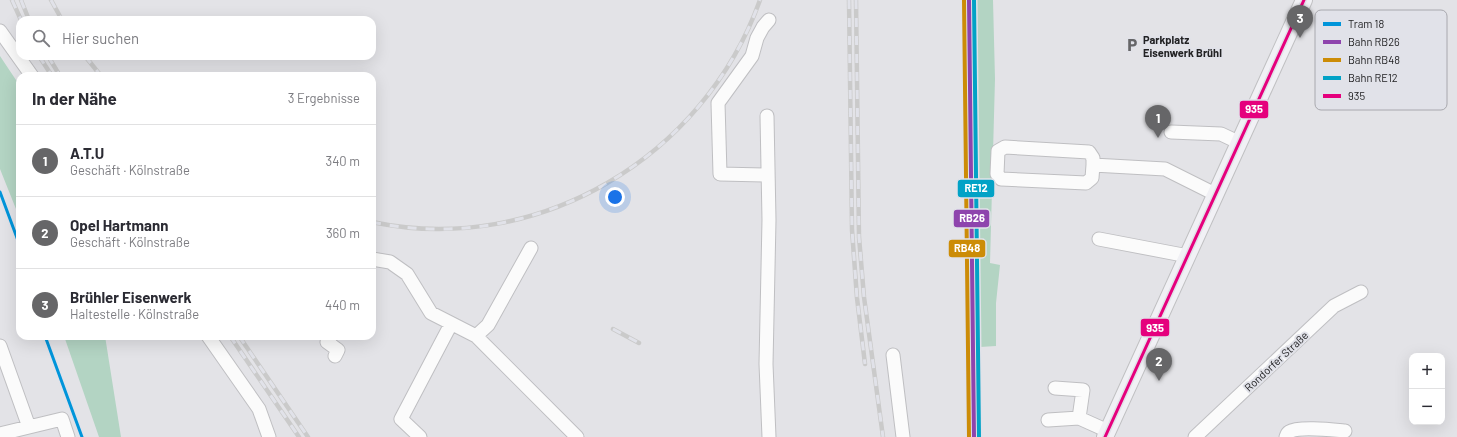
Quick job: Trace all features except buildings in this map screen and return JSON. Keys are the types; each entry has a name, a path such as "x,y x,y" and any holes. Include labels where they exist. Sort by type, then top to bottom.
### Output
{"main road":[{"path":"1107,434 1238,142 1304,0"}],"street":[{"path":"768,175 720,174 718,103 752,56 757,38 769,20"},
{"path":"0,31 16,54"},
{"path":"21,60 29,72"},
{"path":"767,116 768,175 766,364 769,437"},
{"path":"1171,132 1221,134 1238,142"},
{"path":"1005,147 1089,152 1093,158 1093,165 1092,178 1086,183 1002,179 997,174 998,152 1005,147"},
{"path":"1093,165 1166,169 1215,194"},
{"path":"1099,238 1188,256"},
{"path":"476,336 488,324 531,248"},
{"path":"376,260 390,262 407,274 431,313 476,336 577,437"},
{"name":"Rondorfer Straße","path":"1199,436 1334,306 1361,292"},
{"path":"420,437 401,419 451,324"},
{"path":"211,340 259,408 269,437"},
{"path":"328,340 327,342 338,350 335,356"},
{"path":"0,346 29,427"},
{"path":"893,355 903,437"},
{"path":"1055,388 1083,390 1079,418"},
{"path":"1048,420 1079,418 1107,434"},
{"path":"0,434 62,419 68,437"},
{"path":"1286,437 1289,432 1294,430 1311,429 1345,431"}],"green space":[{"path":"977,0 993,0 995,79 990,263 1000,265 996,303 996,346 980,347"},
{"path":"0,56 16,80 16,209 0,169"},
{"path":"65,340 106,340 121,437 99,437"}],"railway":[{"path":"12,0 19,16"},
{"path":"21,0 27,16"},
{"path":"51,0 60,16"},
{"path":"376,222 434,229 495,224 553,209 607,183 656,148 699,106 734,56 760,0"},
{"path":"849,0 852,230 857,298 865,364"},
{"path":"856,0 859,237 864,297 883,437"},
{"path":"42,60 49,72"},
{"path":"50,60 58,72"},
{"path":"88,60 98,72"},
{"path":"613,329 639,343"},
{"path":"233,340 299,437"},
{"path":"242,340 308,437"}],"tram line":[{"name":"18","path":"0,192 16,235"},
{"name":"18","path":"46,340 82,437"}],"rail line":[{"name":"RB48","path":"964,0 969,437"},
{"name":"RB26","path":"969,0 974,437"},
{"name":"RE12","path":"974,0 979,437"}],"transit line":[{"name":"935","path":"1105,437 1304,0"}],"place":[{"name":"Brühler Eisenwerk","path":"1300,38"},
{"name":"Parkplatz Eisenwerk Brühl","path":"1132,45"},
{"name":"A.T.U","path":"1158,138"},
{"name":"Opel Hartmann","path":"1159,381"}]}
